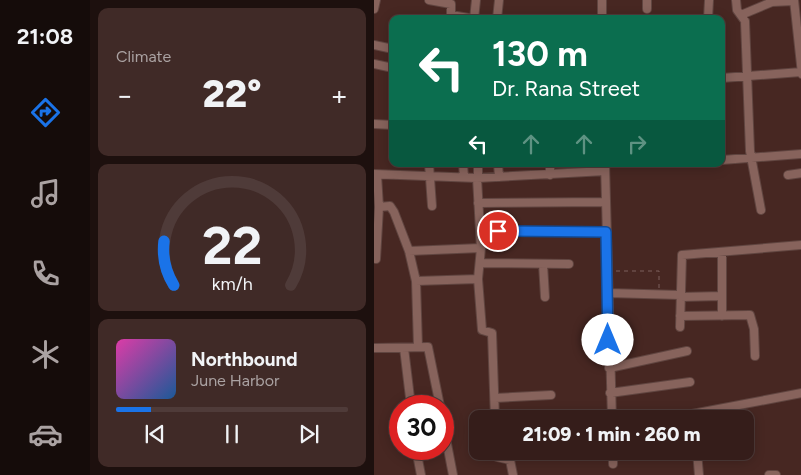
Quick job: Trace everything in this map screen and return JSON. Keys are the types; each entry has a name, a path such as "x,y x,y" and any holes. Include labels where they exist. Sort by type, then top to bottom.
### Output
{"street":[{"path":"374,9 376,0"},
{"path":"429,0 451,4 451,15"},
{"path":"474,15 476,0"},
{"path":"497,15 499,0"},
{"path":"602,0 602,15"},
{"path":"647,0 647,9"},
{"path":"708,15 709,0"},
{"path":"736,0 737,10 746,21 752,157 761,210"},
{"path":"725,78 801,72 794,0 772,2 741,15"},
{"path":"374,46 389,48"},
{"path":"374,64 389,67"},
{"path":"374,124 389,125"},
{"path":"725,160 801,154"},
{"path":"429,167 432,206"},
{"path":"463,167 464,177"},
{"path":"478,167 481,248 478,279 482,330 492,333 495,410"},
{"path":"498,167 498,177"},
{"path":"550,167 550,175"},
{"path":"575,167 575,173"},
{"path":"376,259 379,206 375,175 478,178 575,173 605,167 611,410"},
{"path":"788,175 801,173"},
{"path":"478,203 606,202"},
{"path":"379,206 390,206 409,251 416,282 418,347"},
{"path":"480,231 606,232"},
{"path":"680,327 682,255 801,245"},
{"path":"409,251 481,248"},
{"path":"722,253 722,316"},
{"path":"481,263 569,264"},
{"path":"543,264 546,297"},
{"path":"416,282 478,279"},
{"path":"608,293 722,296"},
{"path":"680,316 750,315 752,317 755,356"},
{"path":"374,348 426,346 438,395"},
{"path":"404,348 410,395"},
{"path":"609,368 687,351"},
{"path":"610,393 690,382"},
{"path":"725,410 801,393"},
{"path":"495,398 551,394"},
{"path":"418,460 421,475"},
{"path":"450,460 453,475"},
{"path":"510,460 513,475"},
{"path":"614,460 614,464"},
{"path":"698,460 699,475"},
{"path":"769,475 776,475"}],"path":[{"path":"608,271 659,271 659,294"}],"route":[{"path":"498,231 606,232 608,340"}]}
